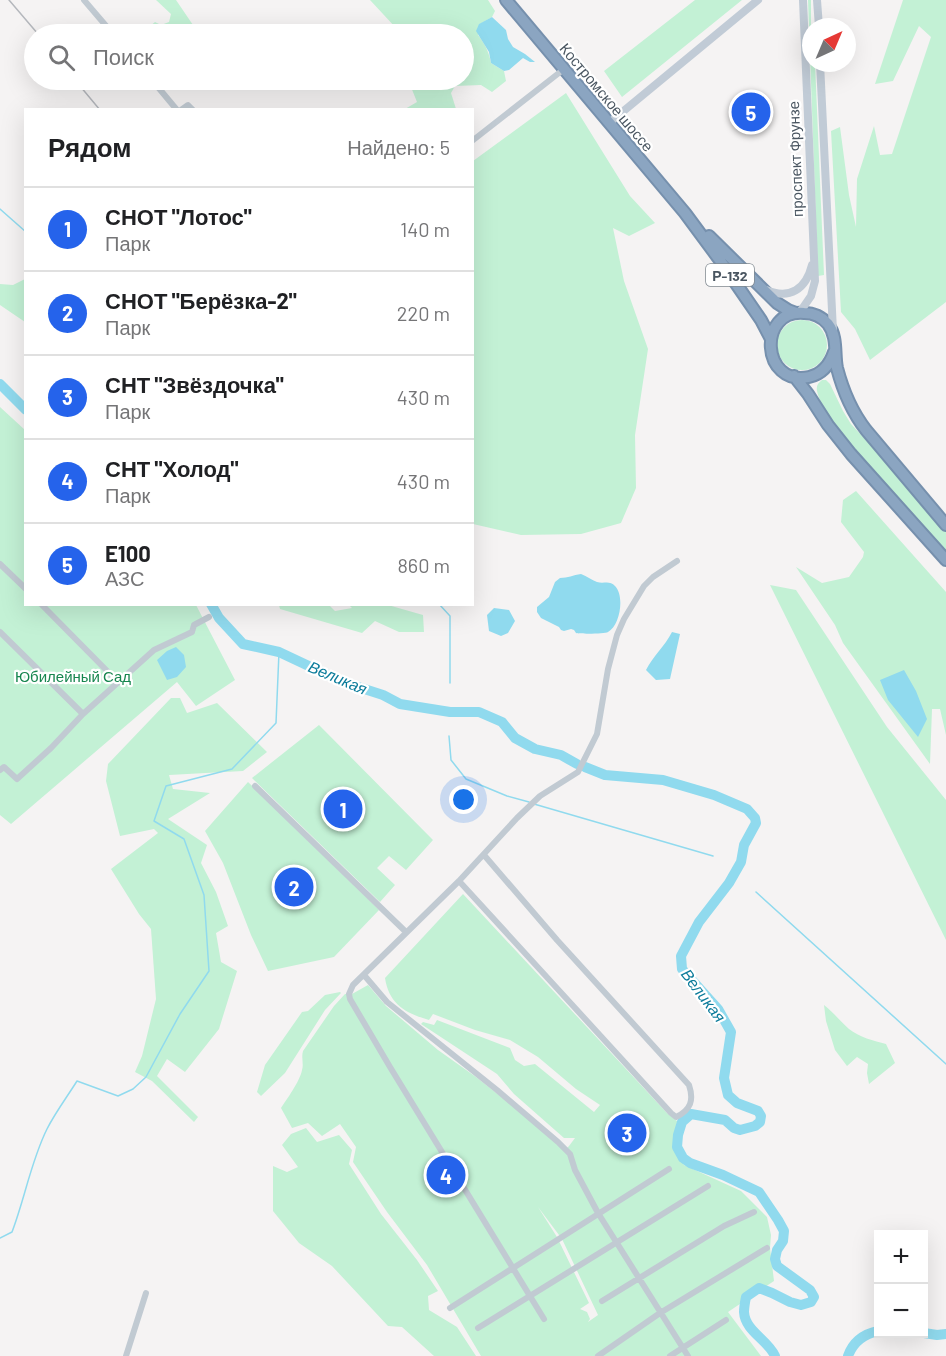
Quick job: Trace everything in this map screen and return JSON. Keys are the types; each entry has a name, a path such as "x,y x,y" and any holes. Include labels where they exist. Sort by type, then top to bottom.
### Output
{"highway":[{"name":"Костромское шоссе","path":"506,0 685,213"},
{"name":"Р-132","path":"685,213 782,307 821,318 833,334"},
{"name":"Р-132","path":"685,213 766,328 771,339 770,348 775,362 784,372 794,376 828,425 861,466 946,560"},
{"path":"771,339 779,322 798,312"},
{"path":"794,376 805,377 819,373 830,362 835,343 833,334"},
{"path":"834,352 843,389 860,422 946,525"}],"main road":[{"path":"609,123 758,0"},
{"name":"проспект Фрунзе","path":"798,312 809,301 815,281 803,0"},
{"path":"817,0 818,18"},
{"name":"проспект Фрунзе","path":"820,72 833,334"},
{"path":"762,288 780,294 797,290 809,274 813,255"}],"street":[{"path":"84,0 104,24"},
{"path":"474,139 564,69"},
{"path":"161,90 177,108"},
{"path":"544,1319 390,1067 350,999 350,994 351,989 364,975 459,881 517,818 540,796 575,775 580,769 600,727 608,669 624,619 644,586 677,561"},
{"path":"0,564 24,587"},
{"path":"43,606 118,682"},
{"path":"0,770 4,768 17,779 51,748 82,714 154,650 192,632 194,625 209,617"},
{"path":"0,632 82,714"},
{"path":"255,786 406,932"},
{"path":"459,881 671,1113 676,1117 685,1113 690,1106 689,1085 557,940 484,855"},
{"path":"364,975 387,1002 466,1064 570,1154 575,1170 598,1213 688,1356"},
{"path":"450,1308 669,1169"},
{"path":"477,1328 708,1186"},
{"path":"602,1301 724,1226 754,1212"},
{"path":"598,1356 660,1313 767,1248"},
{"path":"126,1356 146,1293"},
{"path":"670,1356 726,1320"}],"green space":[{"path":"156,0 176,0 192,24 164,24 169,22 171,14"},
{"path":"370,0 488,0 495,11 492,17 480,24 478,35 491,63 504,71 506,81 492,92 481,85 474,85 474,24 392,24"},
{"path":"695,0 742,0 622,97 604,71"},
{"path":"808,0 811,0 811,18 809,18"},
{"path":"903,0 946,0 946,302 870,360 855,329 841,312 831,131 840,127 849,195 856,227 857,179 874,126 880,155 892,154 931,37 919,26 893,81 875,84"},
{"path":"811,72 815,72 824,275 818,276"},
{"path":"412,90 453,90 451,93 456,108 407,108 417,102"},
{"path":"566,93 630,196 655,223 629,236 613,228 624,281 648,349 635,435 636,488 621,523 581,534 521,535 474,524 474,160"},
{"path":"24,280 24,321 0,305 0,284 13,285"},
{"path":"802,320 811,322 822,331 827,345 825,354 816,365 802,370 793,368 782,359 777,345 779,336 788,325"},
{"path":"822,380 830,384 851,424 893,469 946,532 946,552 835,425 817,391"},
{"name":"Юбилейный Сад","path":"0,407 24,429 24,606 197,606 235,680 196,706 177,682 11,824 0,815"},
{"path":"856,491 946,592 946,735 940,709 932,709 930,764 843,643 835,625 796,567 822,583 849,577 864,552 841,522 843,500"},
{"path":"770,585 796,590 887,727 946,800 946,940"},
{"path":"279,606 330,606 335,611 352,608 350,606 392,606 423,615 424,632 399,632 375,621 362,633 280,609"},
{"path":"171,698 180,698 187,713 217,703 267,752 243,771 169,775 173,789 210,793 168,819 207,845 201,863 216,892 228,926 216,933 221,962 237,971 219,1029 185,1072 167,1059 157,1076 198,1117 194,1122 152,1081 135,1072 142,1056 156,999 151,929 111,869 158,833 154,829 120,836 106,781 108,764"},
{"path":"319,725 433,840 406,870 389,856 377,868 395,885 380,902 252,778"},
{"path":"248,782 379,910 334,957 268,971 251,935 223,863 205,831"},
{"path":"463,894 677,1121 676,1151 684,1165 741,1191 767,1217 771,1235 770,1248 774,1281 728,1312 761,1356 481,1356 427,1265 353,1162 356,1147 340,1124 322,1136 308,1123 292,1128 281,1108 301,1074 303,1051 345,994 352,994 368,985 386,1006 438,1050 476,1077 565,1150 575,1138 564,1138 514,1094 497,1074 421,1024 423,1022 434,1025 437,1020 510,1048 515,1060 524,1066 535,1064 594,1112 600,1105 576,1089 538,1057 510,1040 433,1014 429,1020 406,1010 390,995 385,978","holes":["538,1207 562,1239 598,1315 588,1322 590,1319 587,1312 580,1309 589,1303 557,1237"]},
{"path":"340,992 325,1010 285,1073 261,1096 257,1092 265,1065 302,1012 308,1011 325,995"},
{"path":"824,1005 853,1032 886,1044 895,1063 869,1084 868,1064 857,1057 847,1066 835,1050 826,1021"},
{"path":"306,1128 317,1142 339,1135 352,1150 349,1164 381,1214 438,1291 428,1296 429,1310 457,1327 476,1356 434,1356 402,1327 388,1326 332,1266 299,1243 273,1211 273,1166 287,1172 298,1167 282,1145 291,1134"}],"water":[{"path":"492,17 506,30 513,47 535,62 523,58 509,70 504,71 491,63 489,52 476,31 479,24"},
{"path":"581,574 597,582 611,583 618,591 620,611 616,624 608,632 576,633 571,629 564,631 541,618 537,612 537,607 549,597 555,582 560,578"},
{"path":"494,608 509,610 515,621 508,633 501,636 489,631 487,615"},
{"path":"672,632 680,634 670,679 656,680 646,670"},
{"path":"176,647 184,655 186,667 177,677 167,680 157,660"},
{"path":"904,670 916,691 927,719 918,737 888,700 880,680"}],"waterway":[{"path":"0,209 24,230"},
{"name":"Великая","path":"0,384 24,408"},
{"name":"Великая","path":"212,606 219,618 243,644 279,652 330,676 383,695 400,704 450,712 479,712 502,722 515,738 535,749 561,755 577,764"},
{"path":"441,606 450,616 450,683"},
{"path":"0,1238 12,1232 41,1141 77,1081 118,1096 133,1089 146,1077 180,1014 209,971 204,895 184,839 154,821 166,786 232,769 276,723 279,652"},
{"path":"449,736 451,760 466,779 507,796 529,802"},
{"name":"Великая","path":"585,767 605,775 663,780 714,795 747,809 755,818 756,823 744,845 741,862 729,883 699,922 681,956 682,969 718,1009 731,1032 724,1078 728,1095 737,1103 758,1111 761,1116 760,1122 755,1126 740,1130 725,1120 691,1114 682,1122 677,1147 683,1158 690,1163 759,1192 784,1231 783,1241 777,1250 775,1259 777,1266 810,1290 814,1297 811,1302 801,1305 759,1288 746,1297 745,1319 775,1356"},
{"path":"534,804 713,856"},
{"path":"756,892 946,1064"},
{"name":"Великая","path":"848,1356 860,1339 874,1332"},
{"name":"Великая","path":"928,1334 946,1334"}],"railway":[{"path":"9,0 29,24"},
{"path":"83,90 98,108"}],"place":[{"name":"E100","path":"751,112"},
{"name":"СНОТ \"Лотос\"","path":"343,809"},
{"name":"СНОТ \"Берёзка-2\"","path":"294,887"},
{"name":"СНТ \"Звёздочка\"","path":"627,1133"},
{"name":"СНТ \"Холод\"","path":"446,1175"}]}
